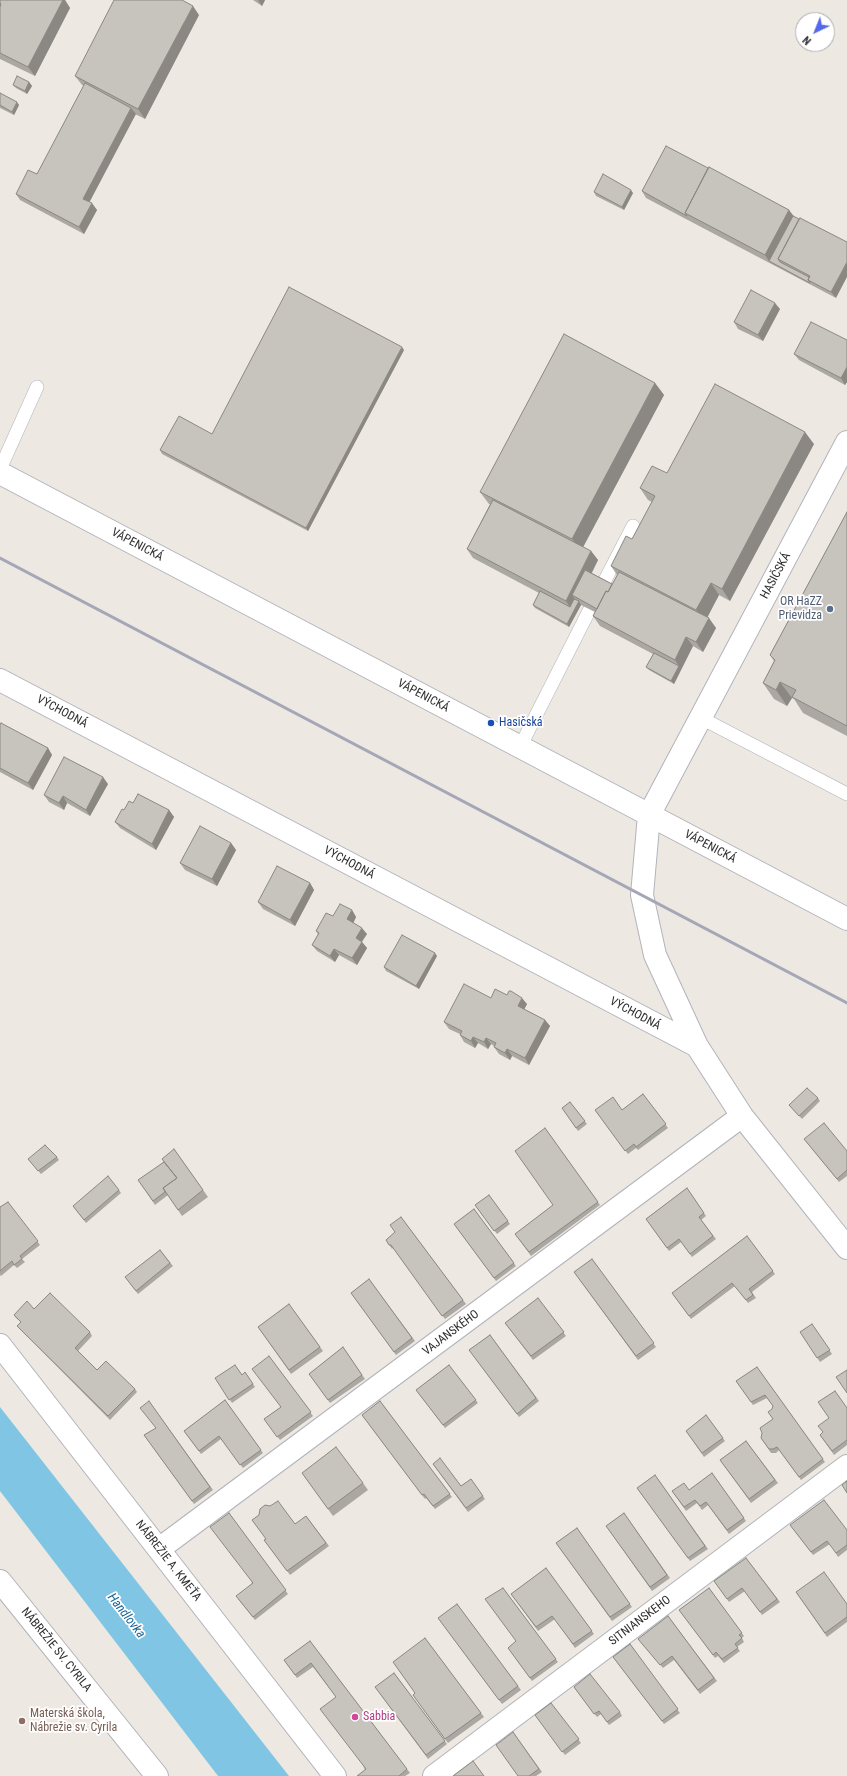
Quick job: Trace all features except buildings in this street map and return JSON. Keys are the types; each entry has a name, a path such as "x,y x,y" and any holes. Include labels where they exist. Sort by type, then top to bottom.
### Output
{"street":[{"name":"HASIČSKÁ","path":"649,815 847,442"},
{"name":"VÁPENICKÁ","path":"0,473 847,919"},
{"name":"VÝCHODNÁ","path":"0,680 697,1046"},
{"name":"VÝCHODNÁ","path":"649,815 642,895 655,955 697,1046 742,1116 847,1248"},
{"name":"VAJANSKÉHO","path":"159,1549 742,1116"},
{"name":"NÁBREŽIE A. KMEŤA","path":"0,1345 335,1776"},
{"name":"SITNIANSKEHO","path":"434,1776 847,1466"},
{"name":"NÁBREŽIE SV. CYRILA","path":"0,1581 157,1776"}],"lane":[{"path":"0,469 37,387"},
{"path":"603,584 633,526"},
{"path":"520,748 590,609"},
{"path":"701,718 847,794"}],"water":[{"name":"Handlovka","path":"0,1407 289,1776 218,1776 0,1491"}],"railway":[{"path":"0,558 847,1003"}],"place":[{"name":"OR HaZZ Prievidza","path":"830,609"},
{"name":"Hasičská","path":"491,723"},
{"name":"Sabbia","path":"355,1717"},
{"name":"Materská škola, Nábrežie sv. Cyrila","path":"22,1721"}]}
